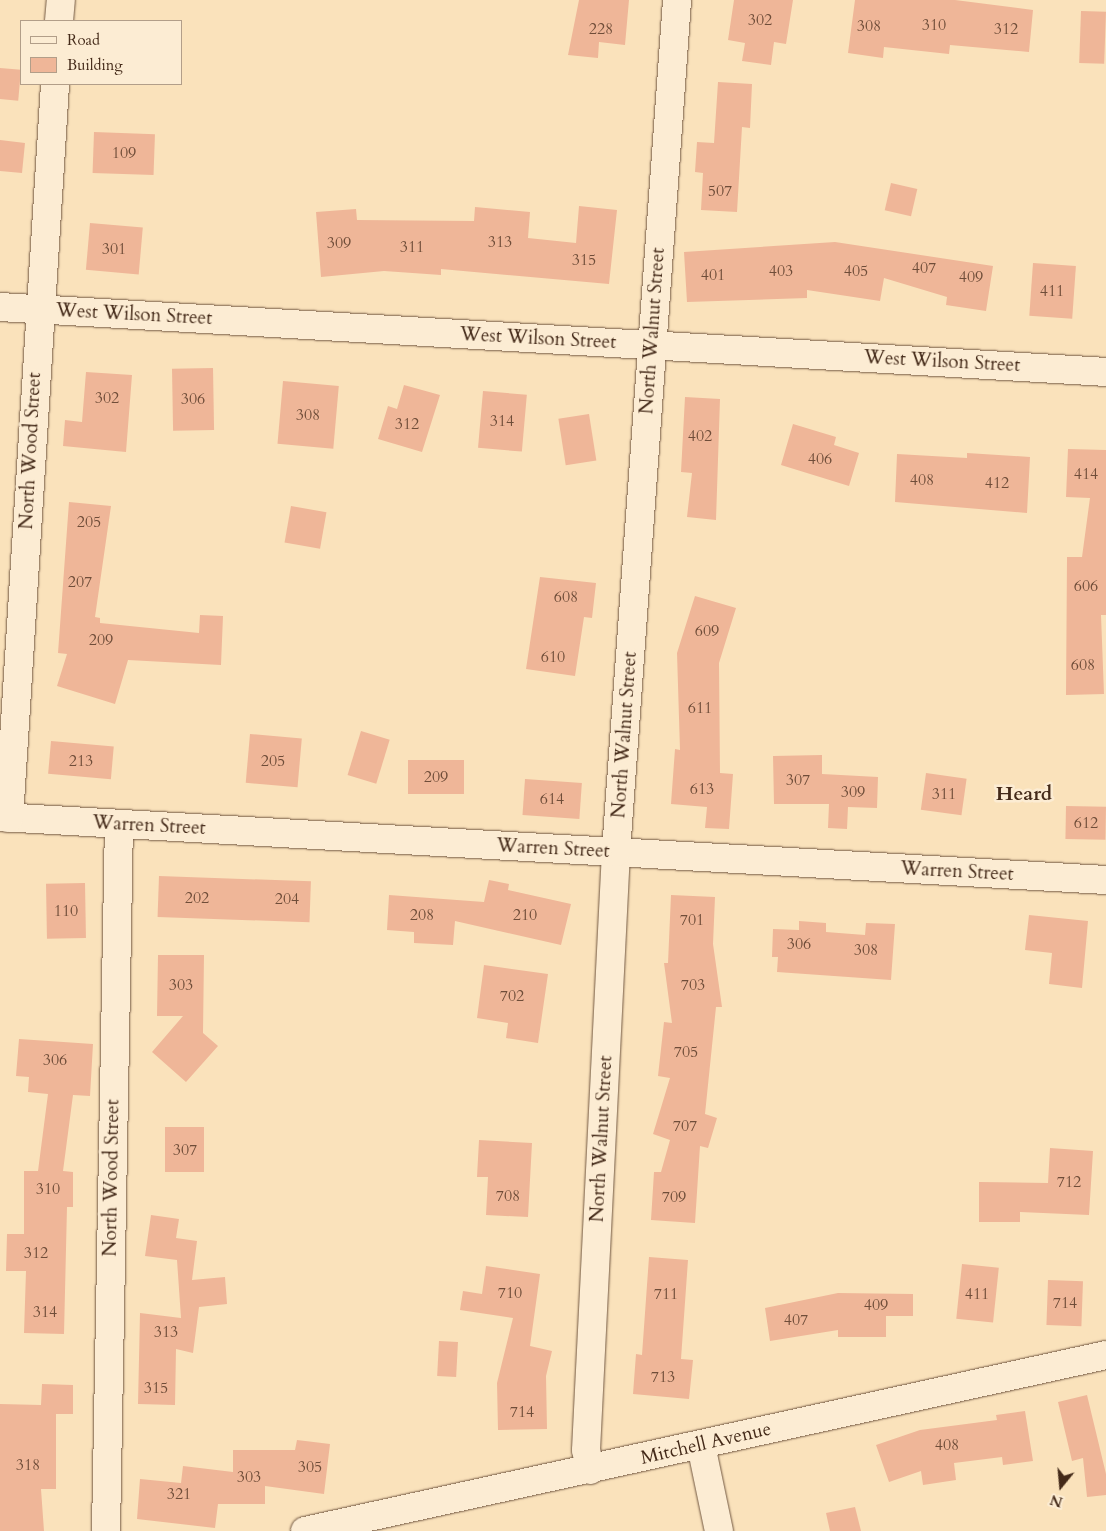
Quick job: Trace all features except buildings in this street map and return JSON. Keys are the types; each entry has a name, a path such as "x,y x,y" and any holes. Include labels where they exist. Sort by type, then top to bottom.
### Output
{"street":[{"path":"59,20 61,0"},
{"name":"North Walnut Street","path":"590,1470 586,1450 616,852 677,0"},
{"name":"North Wood Street","path":"4,817 55,85"},
{"name":"West Wilson Street","path":"0,307 1106,372"},
{"name":"Warren Street","path":"4,817 1106,880"},
{"name":"North Wood Street","path":"106,1531 119,824"},
{"name":"Mitchell Avenue","path":"305,1531 590,1470 1106,1355"},
{"path":"701,1445 719,1531"}],"district":[{"name":"Heard","path":"1024,793"}]}
